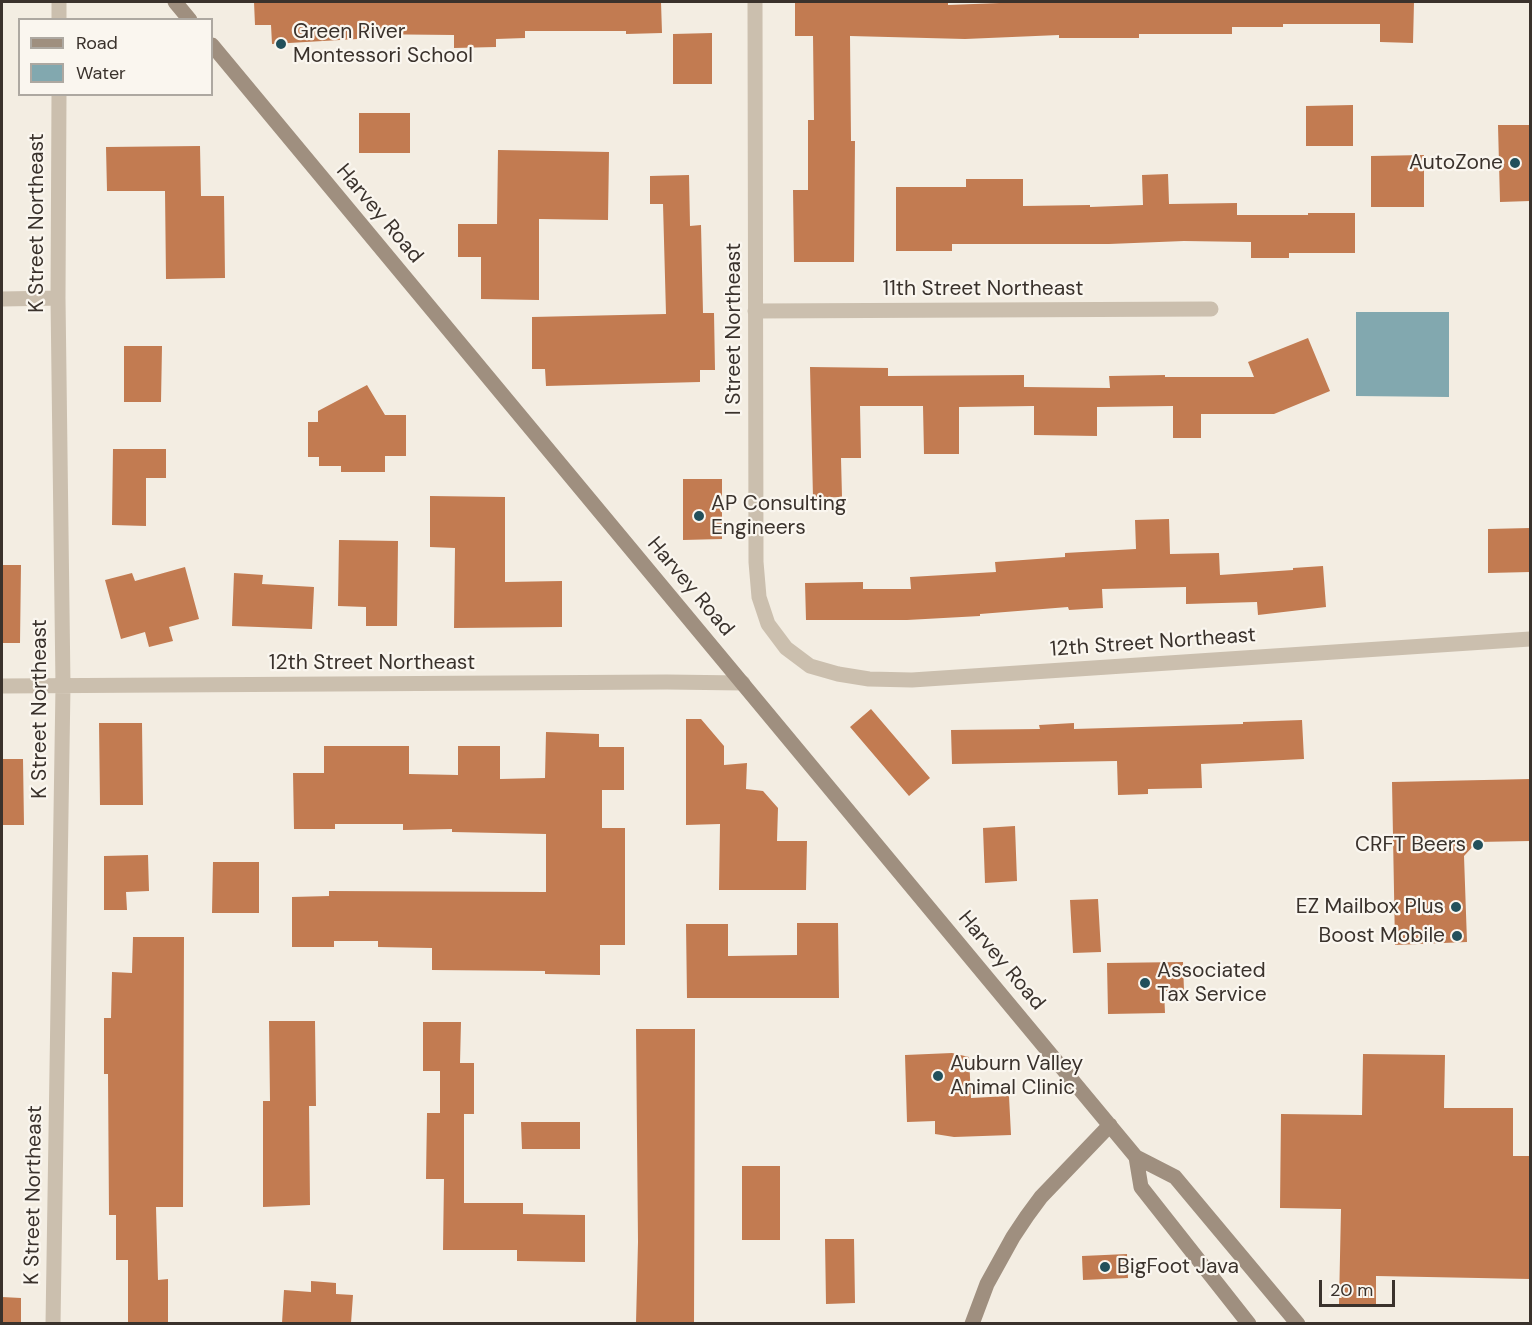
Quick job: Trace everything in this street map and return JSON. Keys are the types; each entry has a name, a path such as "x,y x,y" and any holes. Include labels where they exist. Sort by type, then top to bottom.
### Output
{"main road":[{"path":"175,2 188,18"},
{"name":"Harvey Road","path":"213,46 1136,1156 1175,1177 1298,1323"},
{"path":"972,1323 987,1284 1012,1237 1041,1197 1110,1125"},
{"path":"1136,1156 1141,1187 1249,1323"}],"street":[{"path":"59,2 59,18"},
{"name":"I Street Northeast","path":"755,2 756,561 759,597 768,624 786,648"},
{"name":"K Street Northeast","path":"53,1323 63,686 58,298 59,96"},
{"path":"2,299 58,298"},
{"name":"11th Street Northeast","path":"755,311 1211,309"},
{"name":"12th Street Northeast","path":"786,648 810,666 838,674 869,679 912,680 1530,639"},
{"name":"12th Street Northeast","path":"2,686 743,683"}],"water":[{"path":"1356,312 1449,312 1449,397 1356,396"}],"building":[{"path":"254,2 661,2 662,33 525,31 525,38 496,39 496,47 454,48 454,35 357,34 357,39 272,44 271,25 255,25"},
{"path":"795,2 948,2 948,5 1025,2 1414,2 1413,43 1380,42 1380,24 1283,24 1283,27 1232,27 1232,34 1139,34 1139,38 1059,38 1059,35 965,39 850,36 851,141 855,141 854,262 794,262 793,190 808,190 808,120 814,120 813,36 795,36"},
{"path":"712,33 712,84 673,84 673,34"},
{"path":"1353,105 1353,146 1306,146 1306,106"},
{"path":"359,113 410,113 410,153 359,153"},
{"name":"AutoZone","path":"1498,125 1530,125 1530,201 1500,202"},
{"path":"200,146 201,196 224,196 225,278 166,279 165,191 107,191 106,147"},
{"path":"498,150 609,152 608,220 539,219 539,300 481,299 481,257 458,257 458,224 497,224"},
{"path":"1424,155 1424,207 1371,207 1371,156"},
{"path":"1168,174 1169,204 1237,203 1237,215 1355,213 1355,253 1289,253 1289,258 1251,258 1251,242 1184,241 1109,244 952,244 952,251 896,251 896,187 966,187 966,179 1023,179 1023,206 1143,205 1142,175"},
{"path":"689,175 690,226 701,225 703,313 714,313 715,370 700,370 700,382 546,386 545,369 532,369 532,317 666,314 663,204 650,204 650,176"},
{"path":"1308,338 1330,391 1274,414 1201,414 1201,438 1173,438 1173,406 1097,407 1097,436 1034,435 1034,406 959,407 959,454 924,454 923,406 860,406 861,458 841,458 842,497 813,498 810,367 888,368 888,376 1024,375 1024,387 1110,388 1109,376 1254,377 1248,362"},
{"path":"124,346 162,346 161,402 124,402"},
{"path":"367,385 385,415 406,415 406,456 385,456 385,472 341,472 341,466 319,466 319,457 308,457 308,422 318,422 318,411"},
{"path":"113,449 166,449 166,478 146,478 146,526 112,525"},
{"path":"683,479 722,479 722,539 683,540"},
{"path":"430,496 505,497 505,582 562,581 562,627 454,628 455,548 430,547"},
{"path":"1169,519 1170,554 1219,553 1220,575 1323,566 1326,607 1258,615 1257,602 1186,604 1186,587 1102,589 1103,608 1069,610 1068,607 980,614 980,616 907,620 806,620 805,583 863,582 863,589 911,589 910,577 996,572 995,562 1065,557 1065,553 1136,549 1135,520"},
{"path":"1530,528 1530,572 1488,573 1488,529"},
{"path":"339,540 398,541 397,626 366,626 366,607 338,606"},
{"path":"2,565 21,565 20,643 2,643"},
{"path":"185,567 199,619 169,627 173,641 149,647 145,632 121,639 105,580 132,573 135,581"},
{"path":"234,573 263,575 262,584 314,587 312,629 232,626"},
{"path":"871,709 930,778 909,796 850,727"},
{"path":"686,719 701,719 724,746 724,765 747,763 746,789 763,791 778,808 777,841 807,841 806,890 719,890 720,824 686,825"},
{"path":"1302,720 1304,759 1201,764 1202,788 1148,789 1148,794 1118,795 1117,761 952,764 951,730 1040,729 1039,725 1074,723 1074,729"},
{"path":"99,723 142,723 143,805 100,805"},
{"path":"546,732 599,734 599,747 624,747 624,790 602,790 602,828 625,828 625,945 600,945 600,975 545,974 545,971 432,970 432,948 378,947 378,941 334,941 334,947 292,947 292,897 329,896 329,891 546,892 546,834 452,832 452,829 403,830 403,824 335,824 335,829 294,829 293,773 324,773 324,746 409,746 409,774 458,775 458,746 500,746 500,779 545,778"},
{"path":"2,759 23,759 24,825 2,825"},
{"path":"1530,779 1530,841 1477,842 1464,856 1467,942 1395,945 1392,782"},
{"path":"1015,826 1017,881 985,883 983,828"},
{"path":"148,855 149,891 126,892 127,910 104,910 104,856"},
{"path":"213,862 259,862 259,913 212,913"},
{"path":"1098,899 1101,952 1073,953 1070,900"},
{"path":"797,923 838,923 839,998 687,998 686,924 728,924 728,956 797,955"},
{"path":"133,937 184,937 183,1207 156,1207 158,1280 168,1279 168,1323 128,1323 128,1260 116,1260 116,1215 109,1215 108,1074 104,1074 104,1018 111,1018 112,972 132,973"},
{"path":"1183,962 1184,991 1164,991 1165,1013 1108,1014 1107,963"},
{"path":"269,1021 315,1021 316,1106 309,1106 310,1205 263,1207 263,1101 270,1101"},
{"path":"423,1022 461,1022 460,1063 474,1063 474,1114 464,1114 464,1203 523,1203 523,1214 585,1215 585,1262 517,1261 517,1250 443,1250 444,1179 426,1179 427,1113 440,1113 440,1071 423,1071"},
{"path":"636,1029 695,1029 694,1323 636,1323 638,1242"},
{"name":"Auburn Valley Animal Clinic","path":"952,1053 969,1057 971,1098 1009,1096 1011,1135 954,1137 935,1134 935,1121 907,1122 905,1055"},
{"path":"1363,1054 1445,1055 1444,1108 1513,1108 1513,1156 1530,1156 1530,1279 1376,1276 1376,1304 1339,1304 1341,1209 1280,1208 1281,1114 1362,1115"},
{"path":"521,1122 580,1122 580,1149 522,1149"},
{"path":"742,1166 780,1166 780,1240 742,1240"},
{"path":"825,1239 854,1239 855,1303 826,1304"},
{"name":"BigFoot Java","path":"1127,1254 1128,1278 1083,1280 1082,1256"},
{"path":"311,1281 336,1283 336,1294 353,1295 351,1323 282,1323 284,1290 311,1292"},
{"path":"2,1297 21,1298 21,1323 2,1323"}],"place":[{"name":"Green River Montessori School","path":"281,44"},
{"name":"AutoZone","path":"1515,163"},
{"name":"AP Consulting Engineers","path":"699,516"},
{"name":"CRFT Beers","path":"1478,845"},
{"name":"EZ Mailbox Plus","path":"1456,907"},
{"name":"Boost Mobile","path":"1457,936"},
{"name":"Associated Tax Service","path":"1145,983"},
{"name":"Auburn Valley Animal Clinic","path":"938,1076"},
{"name":"BigFoot Java","path":"1105,1267"}]}
